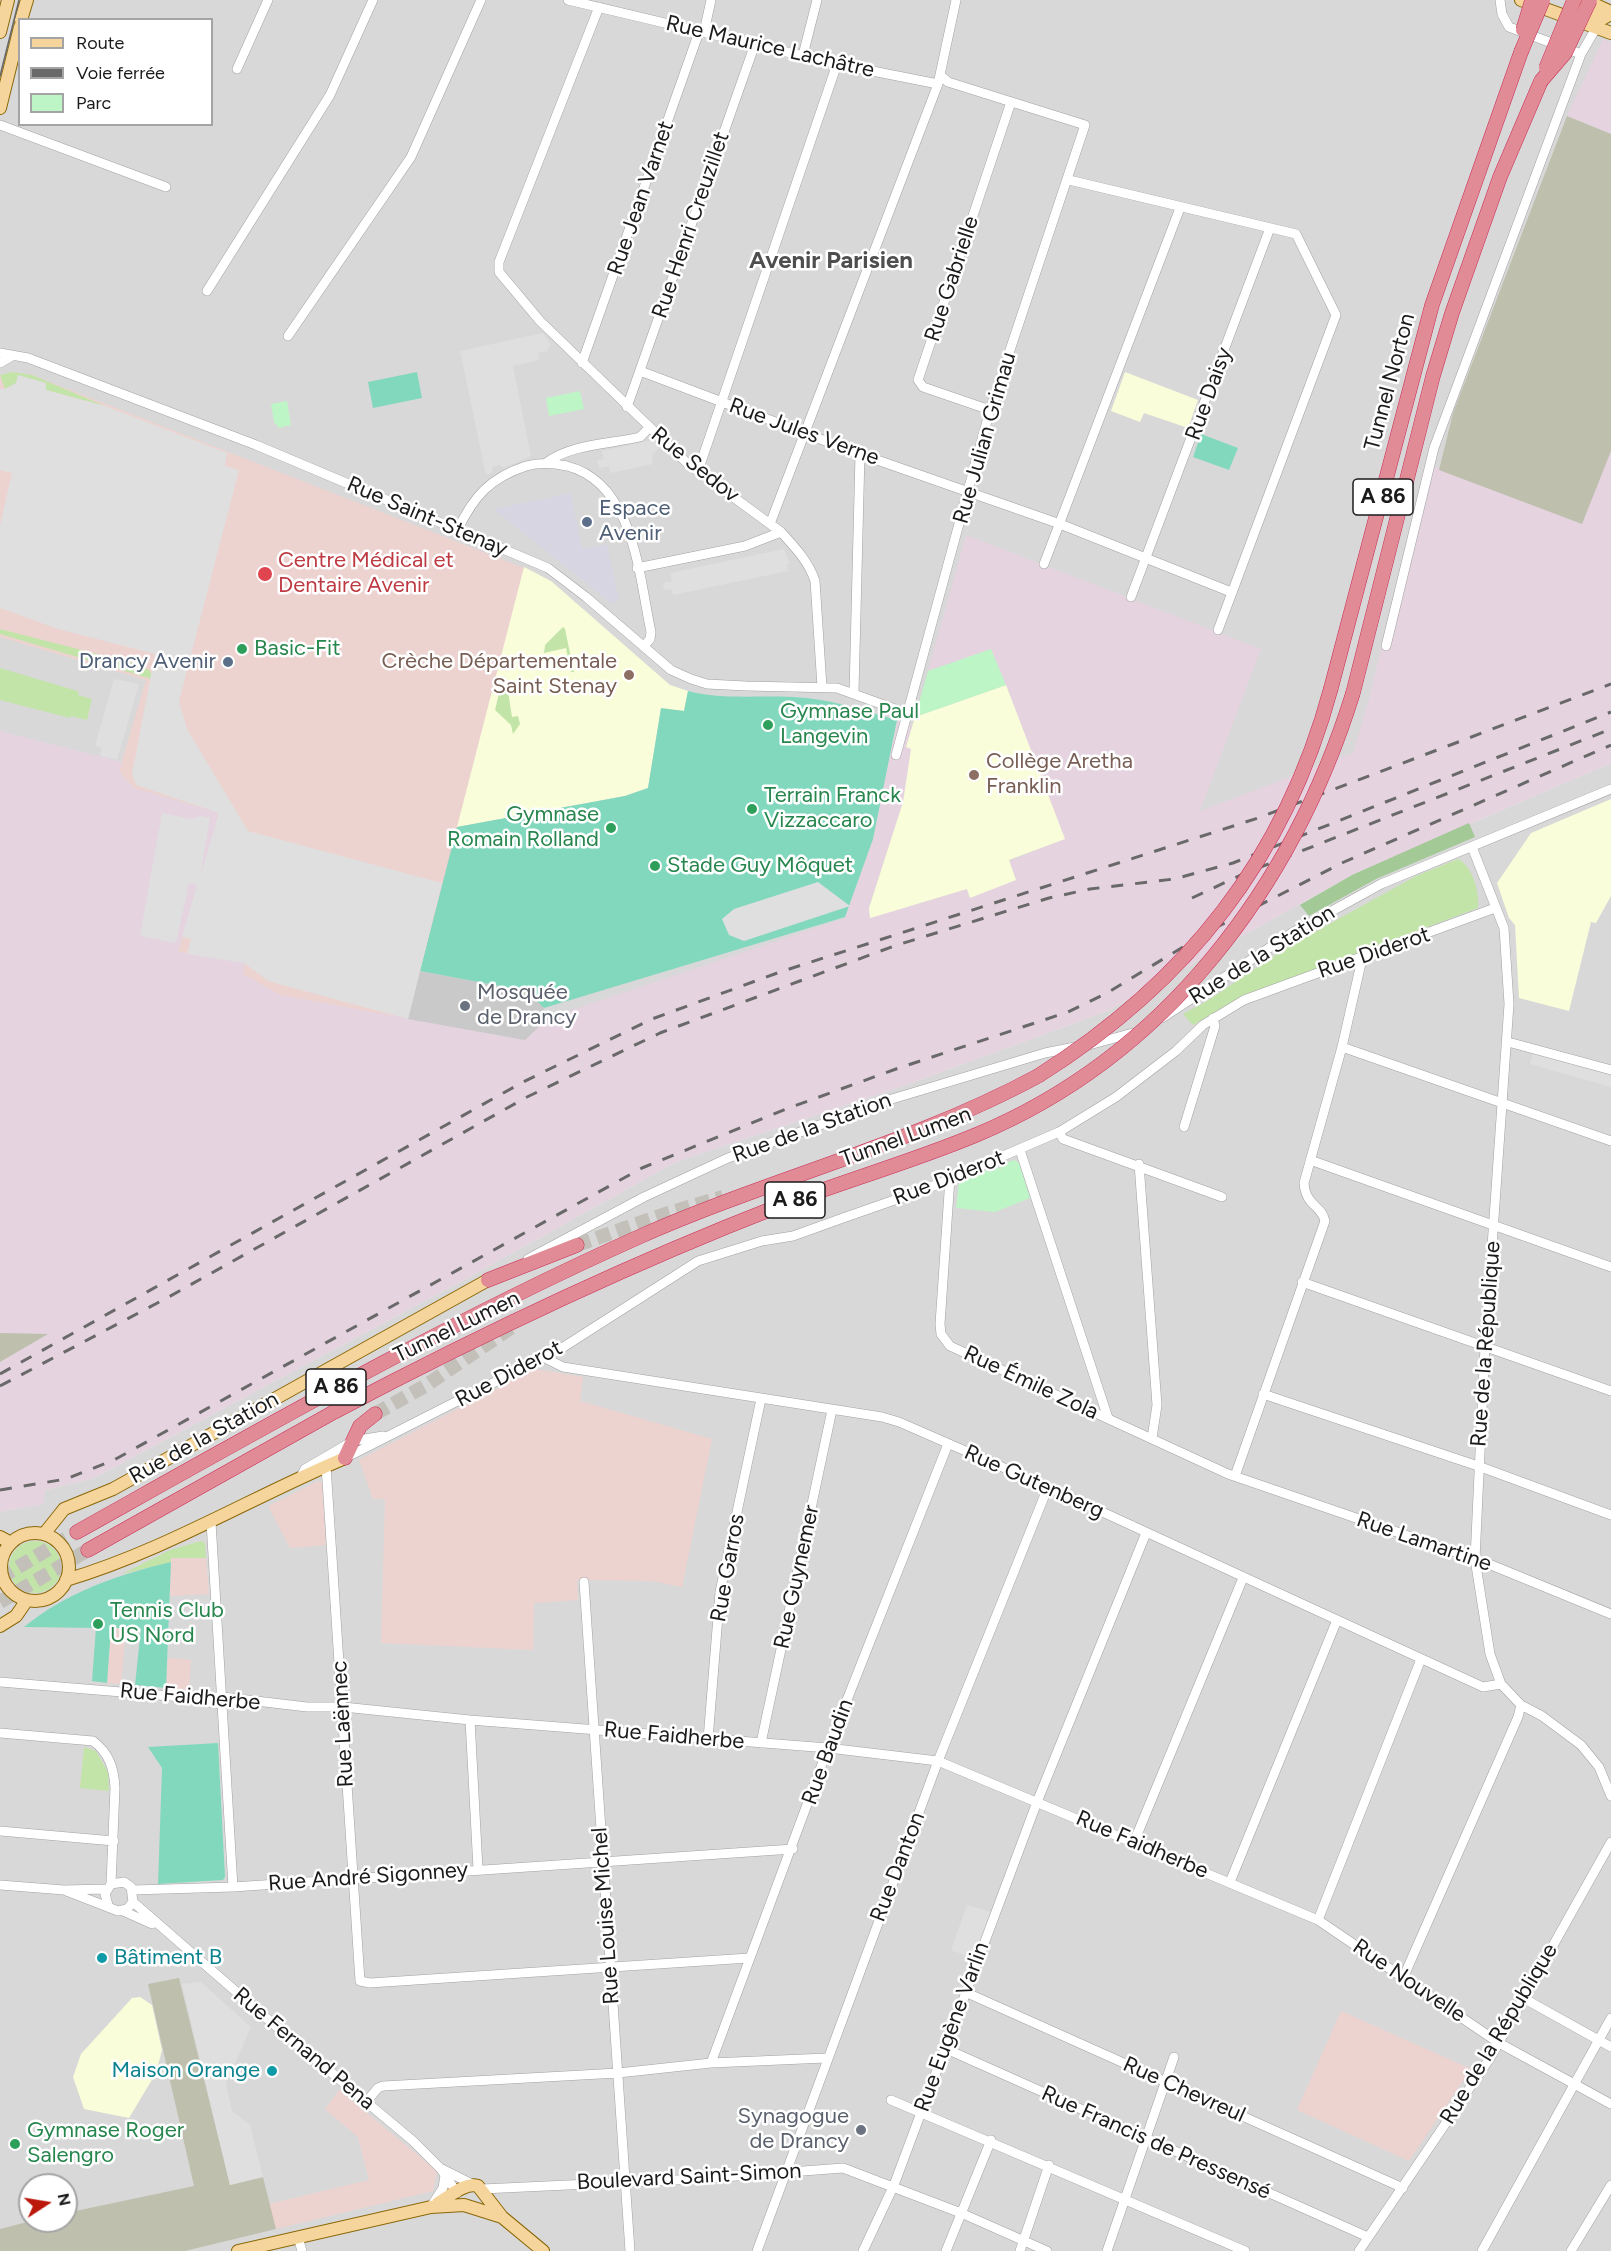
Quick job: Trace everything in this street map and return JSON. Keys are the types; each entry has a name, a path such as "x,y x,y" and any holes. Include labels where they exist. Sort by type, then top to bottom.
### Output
{"highway":[{"path":"1521,52 1523,28 1532,0"},
{"name":"A 86","path":"1541,81 1574,0"},
{"path":"1541,81 1565,52 1588,0"},
{"name":"A 86","path":"1521,52 1547,6"},
{"name":"Tunnel Norton","path":"1038,1076 1117,1021 1193,949 1229,904 1280,824 1308,761 1331,688 1432,305 1521,52"},
{"name":"Tunnel Norton","path":"1224,946 1263,891 1309,808 1340,736 1353,693 1433,376 1452,313 1500,177 1541,81"},
{"name":"Tunnel Lumen","path":"88,1550 417,1368 654,1258 779,1206 976,1135 1023,1113 1065,1089 1140,1034 1184,992 1224,946"},
{"name":"Tunnel Lumen","path":"77,1532 376,1365 535,1285 643,1235 771,1183 967,1112 1038,1076"},
{"path":"489,1280 577,1245"},
{"path":"345,1458 360,1426 375,1414"}],"main road":[{"path":"0,32 8,0"},
{"path":"22,18 27,0"},
{"path":"1521,0 1605,18"},
{"path":"1588,0 1605,18 1611,33"},
{"path":"0,108 18,35"},
{"name":"Rue de la Station","path":"44,1534 64,1509 113,1489 489,1280"},
{"name":"Rue Diderot","path":"66,1580 96,1571 211,1522 345,1458"},
{"path":"26,1534 44,1534 63,1548 68,1559 66,1580 62,1588 46,1599 27,1600 8,1586 1,1563 5,1540 26,1534"},
{"path":"68,1559 81,1567 96,1571"},
{"path":"0,1626 16,1616 27,1600"},
{"path":"456,2193 464,2205"},
{"path":"431,2206 456,2193 481,2196 543,2251"},
{"path":"238,2251 431,2206 464,2205 481,2196"}],"street":[{"path":"237,69 268,0"},
{"path":"207,291 330,95 373,0"},
{"path":"288,336 411,158 481,0"},
{"name":"Rue Maurice Lachâtre","path":"568,0 837,64 939,79 1085,125"},
{"path":"611,11 613,0"},
{"name":"Rue Jean Varnet","path":"582,363 702,32 711,0"},
{"path":"803,55 817,0"},
{"path":"770,524 939,79 956,0"},
{"path":"1500,0 1502,14 1509,27 1581,54"},
{"name":"Rue Sedov","path":"599,7 499,262 499,272 540,321 649,428 698,471 781,532 812,573 822,687"},
{"path":"1386,646 1434,448 1581,54 1605,18"},
{"name":"Rue Henri Creuzillet","path":"627,407 755,44"},
{"path":"698,471 837,64"},
{"name":"Rue Gabrielle","path":"990,410 923,387 918,380 1011,102"},
{"path":"0,125 166,187"},
{"name":"Rue Julian Grimau","path":"896,754 990,410 1069,180 1085,125"},
{"path":"1069,180 1296,234 1336,315 1218,630"},
{"path":"1044,564 1180,208"},
{"name":"Rue Daisy","path":"1131,597 1147,560 1270,228"},
{"name":"Rue Saint-Stenay","path":"0,353 28,358 256,445 548,568 586,597 671,670 707,684 822,687 854,692 906,713"},
{"path":"0,363 12,356"},
{"name":"Rue Jules Verne","path":"640,371 805,434 1060,524 1231,592"},
{"path":"546,463 554,456 568,452 640,437 649,428"},
{"path":"854,692 860,454"},
{"path":"458,529 470,503 487,487 515,470 546,463 581,471 591,476 610,494 628,530 651,632 650,639 644,646"},
{"path":"637,568 745,546 781,532"},
{"name":"Rue de la Station","path":"489,1280 644,1197 728,1158 892,1099 1045,1053 1098,1043 1145,1028 1292,933 1337,907 1408,872 1611,789"},
{"name":"Rue de la République","path":"1472,847 1504,928 1509,1004 1504,1102 1485,1346 1474,1560 1490,1654 1501,1684 1521,1705 1542,1716 1581,1745 1599,1767 1611,1796"},
{"name":"Rue Diderot","path":"345,1458 543,1357 698,1261 744,1246 793,1236 1020,1150 1059,1132 1140,1079 1213,1018 1244,1000 1338,965 1362,959 1495,908"},
{"path":"1236,1476 1325,1221 1305,1194 1304,1183 1342,1047 1362,959"},
{"path":"1184,1127 1215,1026 1213,1018"},
{"path":"1508,1042 1611,1070"},
{"path":"1342,1047 1611,1141"},
{"path":"1059,1132 1063,1139 1138,1164 1222,1197"},
{"path":"1020,1150 1108,1418"},
{"path":"1310,1160 1611,1267"},
{"path":"1138,1164 1157,1405 1152,1438"},
{"name":"Rue Émile Zola","path":"950,1178 941,1334 950,1346 1236,1476"},
{"path":"1302,1282 1611,1391"},
{"name":"Rue Gutenberg","path":"543,1357 563,1367 882,1417 1048,1487 1484,1687 1501,1684"},
{"path":"1263,1394 1478,1466 1611,1515"},
{"name":"Rue Garros","path":"708,1739 720,1592 761,1399"},
{"name":"Rue Guynemer","path":"761,1743 832,1410"},
{"name":"Rue Diderot","path":"299,1480 304,1469 353,1441 394,1434"},
{"name":"Rue Baudin","path":"711,2063 749,1958 793,1849 828,1748 948,1444"},
{"name":"Rue Laënnec","path":"326,1466 360,1981 370,1983 610,1967"},
{"name":"Rue Lamartine","path":"1236,1476 1474,1560 1611,1614"},
{"name":"Rue Danton","path":"757,2251 826,2058 939,1761 1048,1487"},
{"path":"211,1522 233,1887"},
{"name":"Rue Eugène Varlin","path":"863,2251 894,2185 1037,1802 1146,1533"},
{"path":"1134,1842 1243,1578"},
{"name":"Rue Louise Michel","path":"584,1582 630,2251"},
{"path":"1230,1882 1337,1620"},
{"path":"1318,1920 1421,1659"},
{"name":"Rue Faidherbe","path":"0,1682 828,1748 939,1761 1318,1920"},
{"path":"1404,1977 1518,1717 1521,1705"},
{"path":"470,1720 478,1869"},
{"path":"0,1733 93,1741 102,1748 114,1773 114,1868 112,1885 105,1900 114,1910 123,1911 133,1902 133,1890 129,1885 112,1885 64,1890 0,1885"},
{"path":"0,1831 114,1840"},
{"name":"Rue de la République","path":"1359,2251 1500,2043 1611,1842"},
{"name":"Rue André Sigonney","path":"133,1890 233,1887 602,1860 793,1849"},
{"path":"64,1890 108,1905"},
{"name":"Rue Fernand Pena","path":"133,1902 366,2102 443,2172 481,2196"},
{"name":"Rue Fernand Pena","path":"123,1911 165,1931"},
{"name":"Rue Nouvelle","path":"1318,1920 1500,2043 1611,2104"},
{"path":"610,1967 749,1958"},
{"name":"Rue Chevreul","path":"965,1992 1403,2188"},
{"path":"1523,1998 1611,2047"},
{"path":"1482,2251 1576,2085 1611,2018"},
{"name":"Rue Francis de Pressensé","path":"944,2048 1368,2237"},
{"path":"1107,2251 1144,2138 1174,2057"},
{"path":"366,2102 378,2088 383,2086 618,2073 711,2063 826,2058"},
{"path":"891,2100 991,2140 1245,2251"},
{"path":"946,2251 991,2140"},
{"path":"1021,2246 1049,2166"},
{"name":"Boulevard Saint-Simon","path":"481,2196 625,2182 843,2168 894,2185 961,2213 1021,2246 1047,2251"},
{"path":"431,2206 443,2188 443,2172"},
{"name":"Rue Fernand Pena","path":"443,2172 456,2193"},
{"path":"1571,2251 1611,2185"},
{"path":"298,2237 302,2251"}],"shaded area":[{"path":"0,0 1611,0 1611,658 970,898 860,913 0,1362"},
{"path":"1603,39 1611,43 1611,134 1567,116"},
{"path":"1567,116 1611,134 1611,451 1582,524 1439,470 1453,413"},
{"path":"543,333 551,345 547,351 538,353 539,360 513,366 531,456 504,468 499,465 492,467 493,472 486,475 460,351"},
{"path":"12,372 32,375 524,568 408,1019 280,995 243,974 244,962 178,952 219,813 134,788 119,771 146,680 0,637 0,375"},
{"path":"1125,372 1198,400 1188,428 1144,413 1140,422 1111,411"},
{"path":"18,375 46,383 46,390 105,406 227,453 225,466 239,470 179,701 187,729 248,831 442,883 408,1019 268,981 244,963 187,954 191,939 182,937 197,885 189,884 176,943 140,936 162,813 191,819 200,816 210,818 200,877 219,813 136,785 132,774 155,654 58,629 0,608 0,525 12,473 0,470 0,389 16,383"},
{"path":"648,441 654,442 659,448 652,455 653,464 610,473 609,466 599,468 597,460 604,459 602,451"},
{"path":"1611,451 1611,763 1352,875 1105,1012 895,1089 676,1162 462,1281 94,1478 45,1490 43,1504 0,1512 0,1362 47,1334 0,1333 0,731 122,762 119,772 134,788 219,813 178,952 244,963 243,974 280,995 524,1040 548,1018 845,918 873,839 897,721 912,725 906,746 911,749 903,802 869,908 870,918 967,889 970,897 1016,880 1009,861 1064,839 991,649 928,671 966,535 1261,649 1200,811 1353,753 1369,699 1425,463 1582,524"},
{"path":"571,493 582,549 607,544 619,601 611,603 493,509"},
{"path":"784,549 790,563 787,564 788,571 673,595 671,589 664,590 663,583 672,581 670,573"},
{"path":"524,567 551,581 670,685 688,691 684,711 661,709 648,788 625,796 457,827"},
{"path":"114,679 139,684 117,760 100,756 102,748 95,746"},
{"name":"Collège Aretha Franklin","path":"1006,685 1065,839 1009,860 1016,880 970,898 967,889 870,918 869,908 903,802 911,749 906,747 915,717"},
{"path":"1611,763 1611,2251 0,2251 0,1512 42,1504 45,1490 94,1478 462,1281 676,1162 895,1089 1105,1012 1352,875"},
{"path":"1611,799 1611,896 1596,923 1591,922 1569,1011 1519,998 1515,925 1509,918 1497,883 1531,833"},
{"path":"1469,823 1475,837 1376,879 1309,916 1300,905 1352,875"},
{"path":"818,882 850,906 744,941 729,935 722,919 734,909"},
{"path":"420,971 527,991 544,1008 548,1018 525,1040 408,1019"},
{"path":"1533,1053 1611,1075 1611,1087 1530,1064"},
{"path":"0,1333 48,1334 0,1362"},
{"path":"535,1369 583,1377 580,1401 712,1439 682,1587 653,1581 577,1580 578,1600 534,1603 533,1650 381,1643 385,1499 373,1499 359,1460"},
{"path":"318,1481 322,1482 326,1545 290,1548 268,1506"},
{"path":"171,1558 206,1558 209,1594 170,1596"},
{"path":"111,1628 126,1628 121,1684 107,1683"},
{"path":"168,1658 191,1660 189,1690 166,1688"},
{"path":"967,1905 991,1912 974,1959 951,1950"},
{"path":"179,1978 230,2185 263,2177 276,2229 185,2251 0,2251 0,2229 18,2224 18,2233 78,2233 78,2210 194,2186 148,1984"},
{"path":"201,1982 251,2027 226,2084 232,2111 250,2125 263,2177 230,2185 182,1984"},
{"path":"140,1997 152,2005 162,2050 156,2073 129,2118 84,2109 73,2077 81,2054 132,1998"},
{"path":"1341,2011 1471,2069 1409,2161 1297,2110"},
{"path":"339,2090 437,2171 433,2191 276,2229 269,2204 369,2180 358,2137 325,2109"}],"green space":[{"path":"12,372 32,375 105,406 46,390 46,383 18,376 16,383 5,389 0,375"},
{"path":"417,372 422,398 373,408 368,382"},
{"path":"580,391 584,409 549,416 546,398"},
{"path":"287,401 291,425 279,428 274,422 271,404"},
{"path":"1201,434 1238,448 1229,470 1193,457"},
{"path":"563,627 574,672 571,672 566,648 544,653 545,645"},
{"path":"0,629 140,665 150,671 155,680 0,634"},
{"path":"991,649 1006,685 915,717 928,671"},
{"path":"0,668 74,690 79,692 78,695 92,699 87,720 71,716 70,718 0,700"},
{"path":"503,676 506,678 512,717 518,716 520,724 513,734 511,725 495,710"},
{"name":"Stade Guy Môquet","path":"688,691 728,696 806,698 897,720 873,839 845,917 544,1008 527,991 420,971 457,827 625,796 648,788 661,708 684,711"},
{"path":"1458,859 1467,867 1474,880 1478,895 1478,908 1242,996 1193,1025 1183,1014 1207,1001 1286,948 1416,876"},
{"path":"1014,1160 1019,1163 1030,1198 995,1212 956,1208 959,1182 997,1166 1001,1170 1000,1165"},
{"path":"30,1541 40,1541 49,1545 57,1553 61,1567 57,1581 49,1589 40,1593 30,1593 21,1589 13,1581 9,1572 9,1562 13,1553 21,1545"},
{"path":"201,1541 205,1543 206,1558 171,1558 171,1562 122,1574 170,1550"},
{"name":"Tennis Club US Nord","path":"171,1562 166,1688 135,1685 141,1628 111,1628 107,1683 92,1681 96,1628 24,1627 58,1604 93,1586"},
{"path":"218,1743 225,1877 223,1880 158,1884 162,1768 148,1747"},
{"path":"84,1747 96,1751 108,1772 109,1791 80,1788"}],"tunnel":[{"path":"577,1245 668,1213 723,1197"},
{"path":"375,1414 425,1386 515,1325"},
{"path":"0,1578 77,1532"},
{"path":"0,1602 88,1550"}],"tram line":[{"path":"0,76 19,0"}],"railway":[{"path":"0,1374 523,1082 652,1019 780,972 1258,818 1611,684"},
{"path":"0,1386 165,1299 527,1097 660,1033 894,946 1049,898 1090,889 1174,879 1233,863 1611,712"},
{"path":"1192,898 1243,874 1611,729"},
{"path":"0,1490 66,1479 114,1460 642,1168 786,1109 896,1069 1068,1012 1107,993 1211,930 1344,862 1611,745"}],"place":[{"name":"Espace Avenir","path":"587,522"},
{"name":"Centre Médical et Dentaire Avenir","path":"265,574"},
{"name":"Basic-Fit","path":"242,649"},
{"name":"Drancy Avenir","path":"228,662"},
{"name":"Crèche Départementale Saint Stenay","path":"629,675"},
{"name":"Gymnase Paul Langevin","path":"768,725"},
{"name":"Collège Aretha Franklin","path":"974,775"},
{"name":"Terrain Franck Vizzaccaro","path":"752,809"},
{"name":"Gymnase Romain Rolland","path":"611,828"},
{"name":"Stade Guy Môquet","path":"655,866"},
{"name":"Mosquée de Drancy","path":"465,1006"},
{"name":"Tennis Club US Nord","path":"98,1624"},
{"name":"Bâtiment B","path":"102,1958"},
{"name":"Maison Orange","path":"272,2071"},
{"name":"Synagogue de Drancy","path":"861,2130"},
{"name":"Gymnase Roger Salengro","path":"15,2144"}],"district":[{"name":"Avenir Parisien","path":"831,261"}]}
